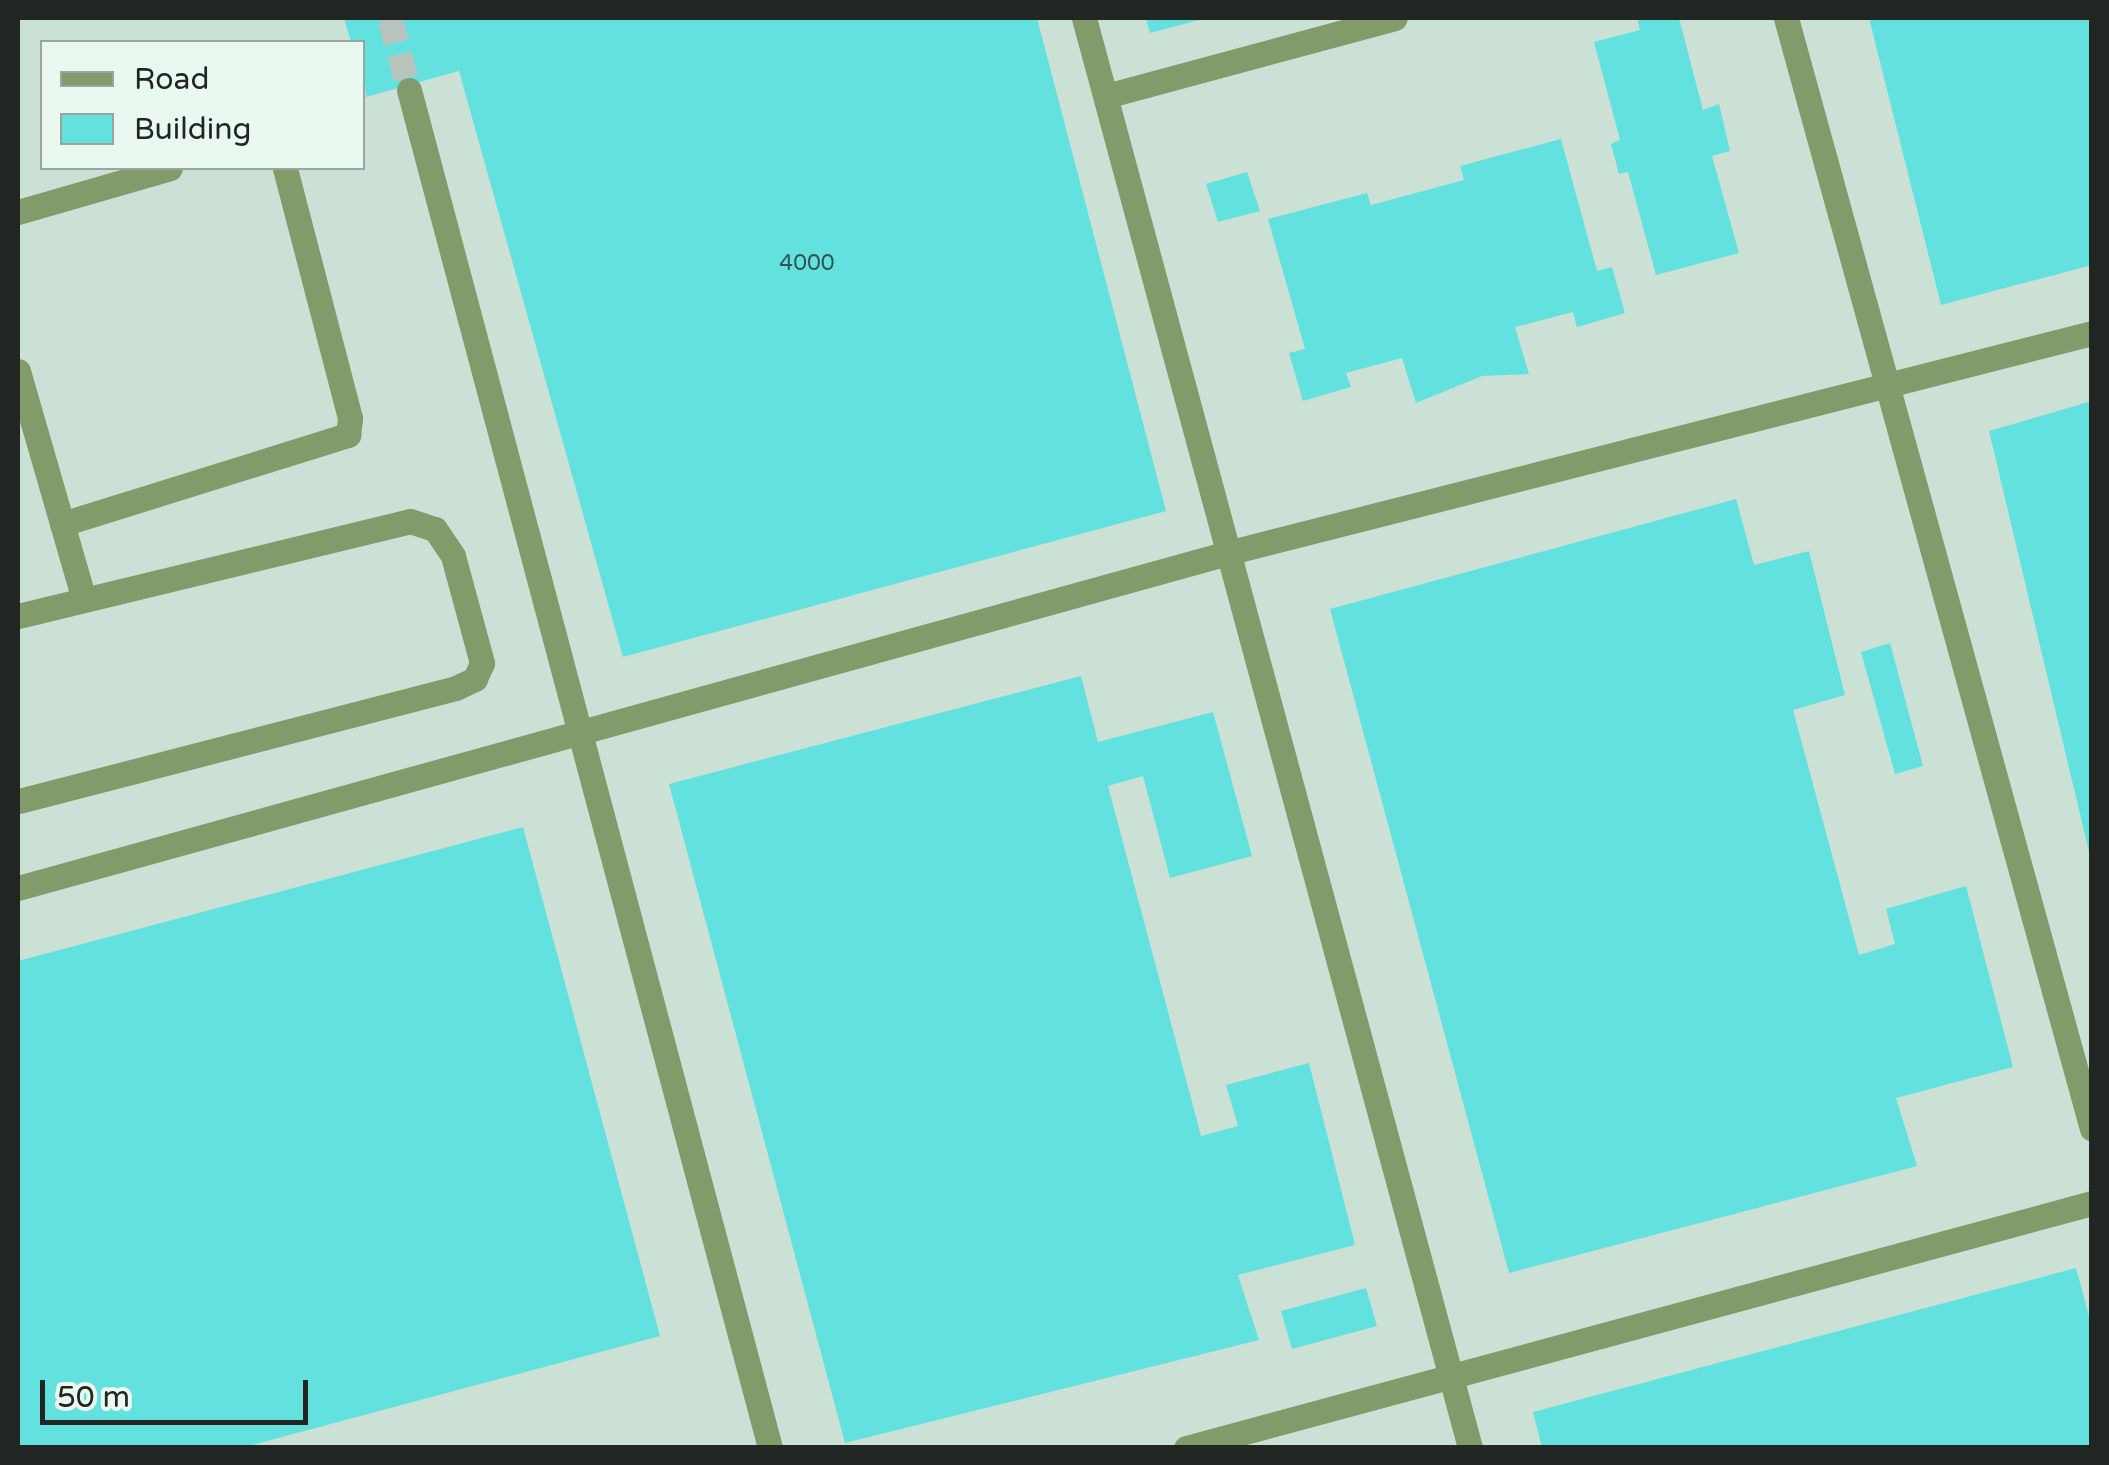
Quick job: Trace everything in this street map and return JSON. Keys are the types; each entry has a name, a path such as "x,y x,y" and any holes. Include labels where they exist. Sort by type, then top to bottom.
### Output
{"lane":[{"path":"1084,18 1470,1448"},
{"path":"1106,96 1394,18"},
{"path":"1786,18 2092,1129"},
{"path":"409,90 575,736 770,1448"},
{"path":"18,212 163,170"},
{"path":"62,524 348,434 350,418 286,170"},
{"path":"18,888 1231,552 1891,388 2092,334"},
{"path":"18,371 83,596"},
{"path":"18,616 83,596 410,521 435,529 453,556 482,663 475,679 456,688 18,801"},
{"path":"1186,1448 2092,1203"}],"shaded area":[{"path":"18,18 2091,18 2091,1447 18,1447"}],"building":[{"path":"344,18 1037,18 1166,511 623,657 459,71 366,97 365,40 350,40"},
{"path":"1146,18 1203,18 1203,19 1150,33"},
{"path":"1637,18 1679,18 1703,110 1719,104 1730,151 1712,156 1739,253 1656,275 1628,172 1619,174 1611,144 1620,140 1594,42 1640,30"},
{"path":"1869,18 2092,18 2092,265 1941,305"},
{"path":"1561,139 1597,271 1612,267 1625,313 1577,327 1573,312 1515,327 1529,374 1482,376 1416,403 1402,358 1346,373 1351,387 1303,401 1289,353 1305,349 1268,219 1367,193 1371,205 1464,180 1460,166"},
{"path":"1247,172 1260,211 1218,222 1206,184"},
{"path":"2092,401 2092,856 2090,856 1989,431"},
{"path":"1736,499 1754,565 1809,551 1845,695 1793,710 1859,955 1895,944 1886,909 1966,886 2013,1067 1896,1098 1917,1166 1509,1273 1330,609"},
{"path":"1890,643 1923,766 1895,774 1861,652"},
{"path":"1081,676 1098,742 1213,712 1252,856 1170,878 1143,776 1108,786 1201,1136 1238,1126 1226,1085 1309,1063 1355,1245 1238,1275 1259,1340 845,1443 669,784"},
{"path":"523,827 660,1336 241,1448 18,1448 18,961"},
{"path":"2076,1268 2092,1327 2092,1448 1542,1448 1533,1412"},
{"path":"1366,1288 1377,1326 1292,1349 1281,1311"}],"tunnel":[{"path":"390,18 409,90"}]}
